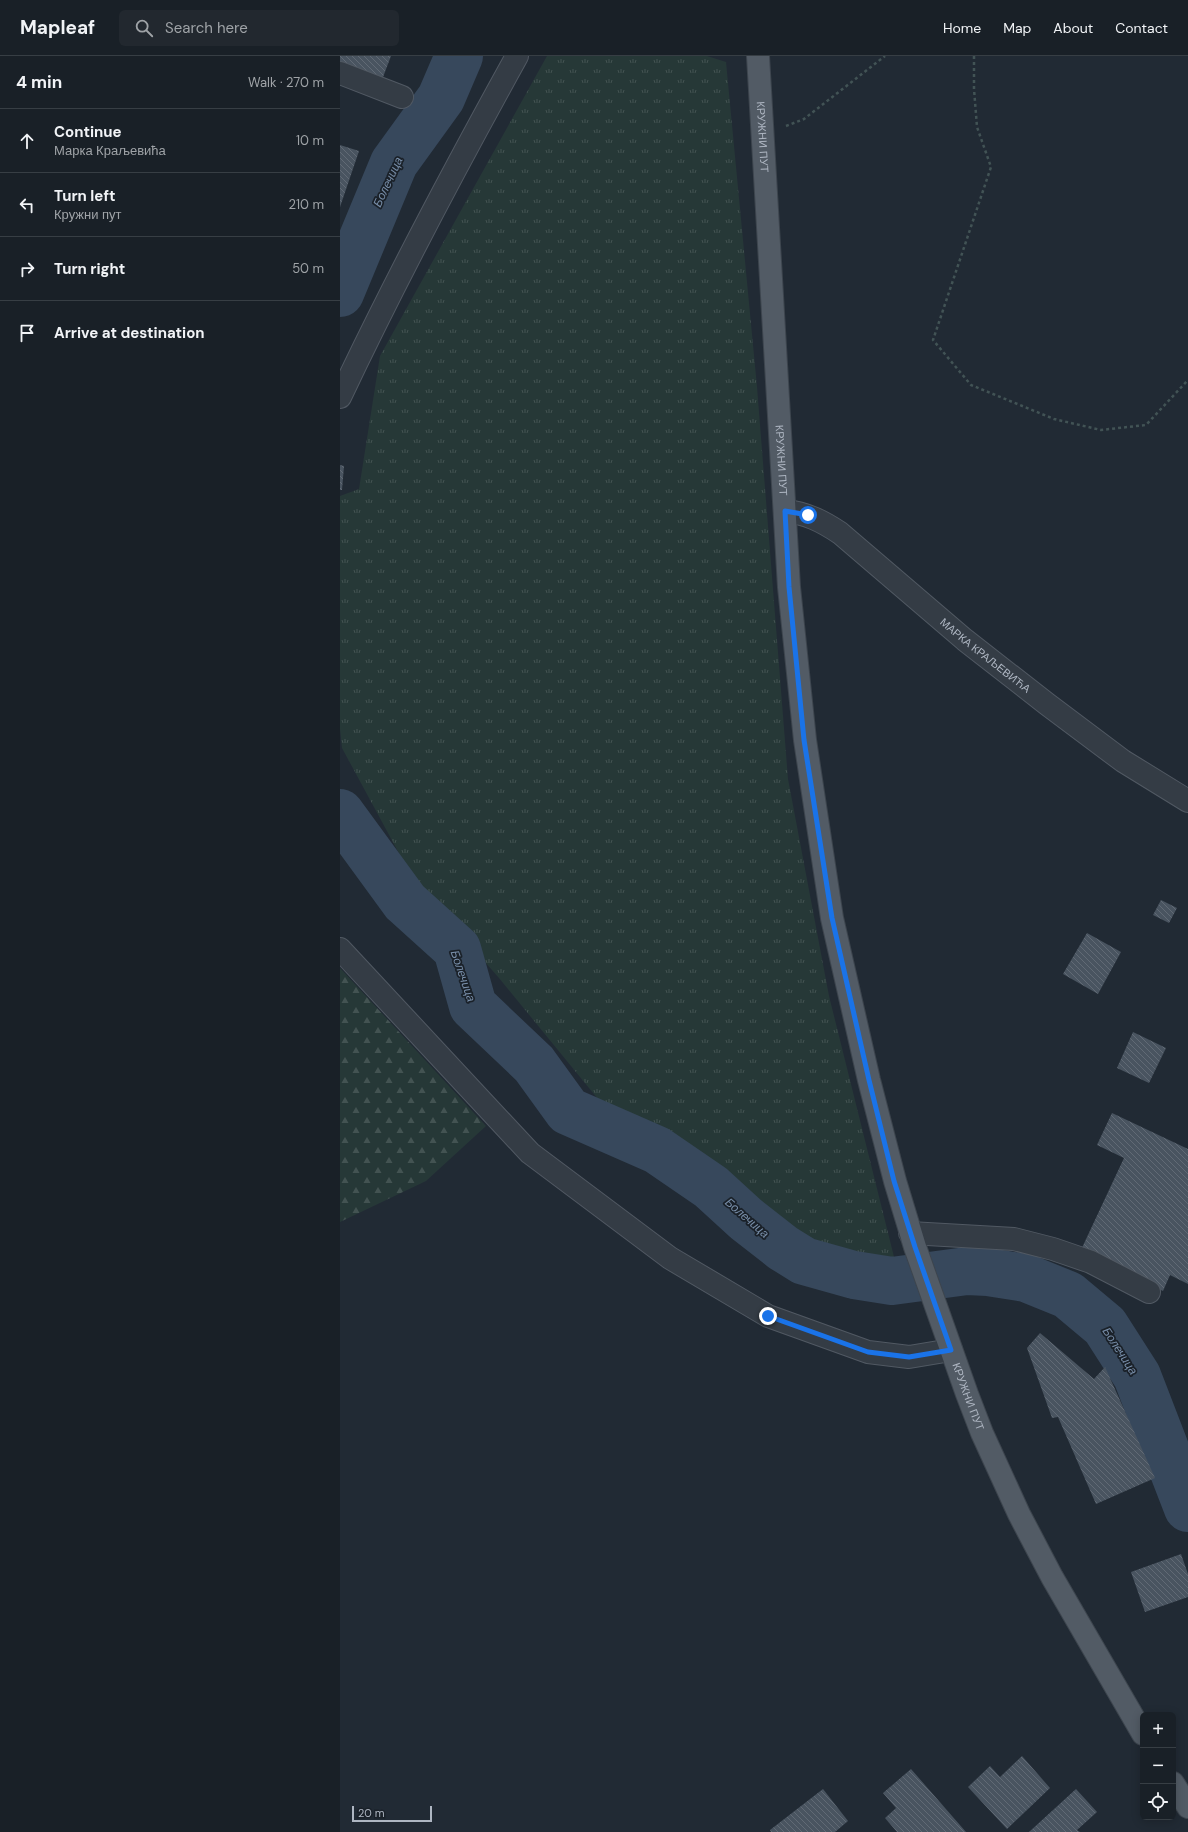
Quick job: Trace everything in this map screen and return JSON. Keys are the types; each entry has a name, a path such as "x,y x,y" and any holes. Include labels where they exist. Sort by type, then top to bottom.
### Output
{"main road":[{"name":"КРУЖНИ ПУТ","path":"758,56 789,587 804,740 832,918 894,1181 939,1317 982,1433 1019,1514 1073,1617 1140,1729"},
{"path":"1174,1784 1188,1807"}],"street":[{"path":"340,398 369,336 465,151 517,56"},
{"path":"340,73 402,97"},
{"name":"МАРКА КРАЉЕВИЋА","path":"785,511 808,515 840,533 965,640 1047,704 1123,761 1188,802"},
{"path":"340,949 530,1153 670,1258 768,1316 868,1352 909,1357 951,1350"},
{"path":"913,1240 1014,1239 1053,1249 1091,1262 1149,1292"}],"path":[{"path":"762,135 804,119 885,56"},
{"path":"974,56 974,89 977,127 991,167 933,340 971,385 1054,419 1100,430 1146,425 1188,380"}],"green space":[{"path":"547,56 707,56 726,62 757,387 788,779 829,996 898,1273 799,1235 718,1166 616,1121 499,978 414,881 342,748 340,729 340,496 359,489 380,356"},
{"path":"340,968 486,1126 426,1181 340,1222"}],"building":[{"path":"340,56 391,56 380,85 340,70"},
{"path":"340,145 359,151 340,207"},
{"path":"340,465 344,466 342,490 340,490"},
{"path":"1161,900 1177,908 1169,923 1153,915"},
{"path":"1087,933 1121,952 1098,994 1063,974"},
{"path":"1133,1032 1166,1048 1149,1083 1117,1068"},
{"path":"1112,1113 1188,1149 1188,1284 1170,1275 1163,1291 1080,1252 1124,1158 1097,1145"},
{"path":"1040,1333 1094,1379 1105,1367 1155,1478 1096,1504 1058,1417 1052,1418 1027,1348"},
{"path":"1181,1554 1188,1574 1188,1597 1145,1612 1131,1572"},
{"path":"1022,1756 1050,1788 1007,1829 968,1787 990,1766 1000,1777"},
{"path":"911,1769 966,1832 897,1832 885,1818 896,1808 883,1793"},
{"path":"823,1789 848,1821 835,1832 771,1832 770,1830"},
{"path":"1076,1789 1097,1812 1077,1830 1080,1832 1029,1832"}],"waterway":[{"name":"Болечица","path":"340,293 394,163 441,98 459,56"},
{"name":"Болечица","path":"340,813 405,902 457,949 473,1006 534,1064 568,1111 657,1150 711,1187 746,1219 783,1248 804,1261 854,1275 892,1281 967,1271 988,1272 1026,1278 1068,1295 1105,1326 1137,1376 1188,1508"}],"route":[{"path":"768,1316 868,1352 909,1357 951,1350 894,1181 832,918 812,799 804,740 789,587 785,526 785,511 798,512 808,515"}]}
